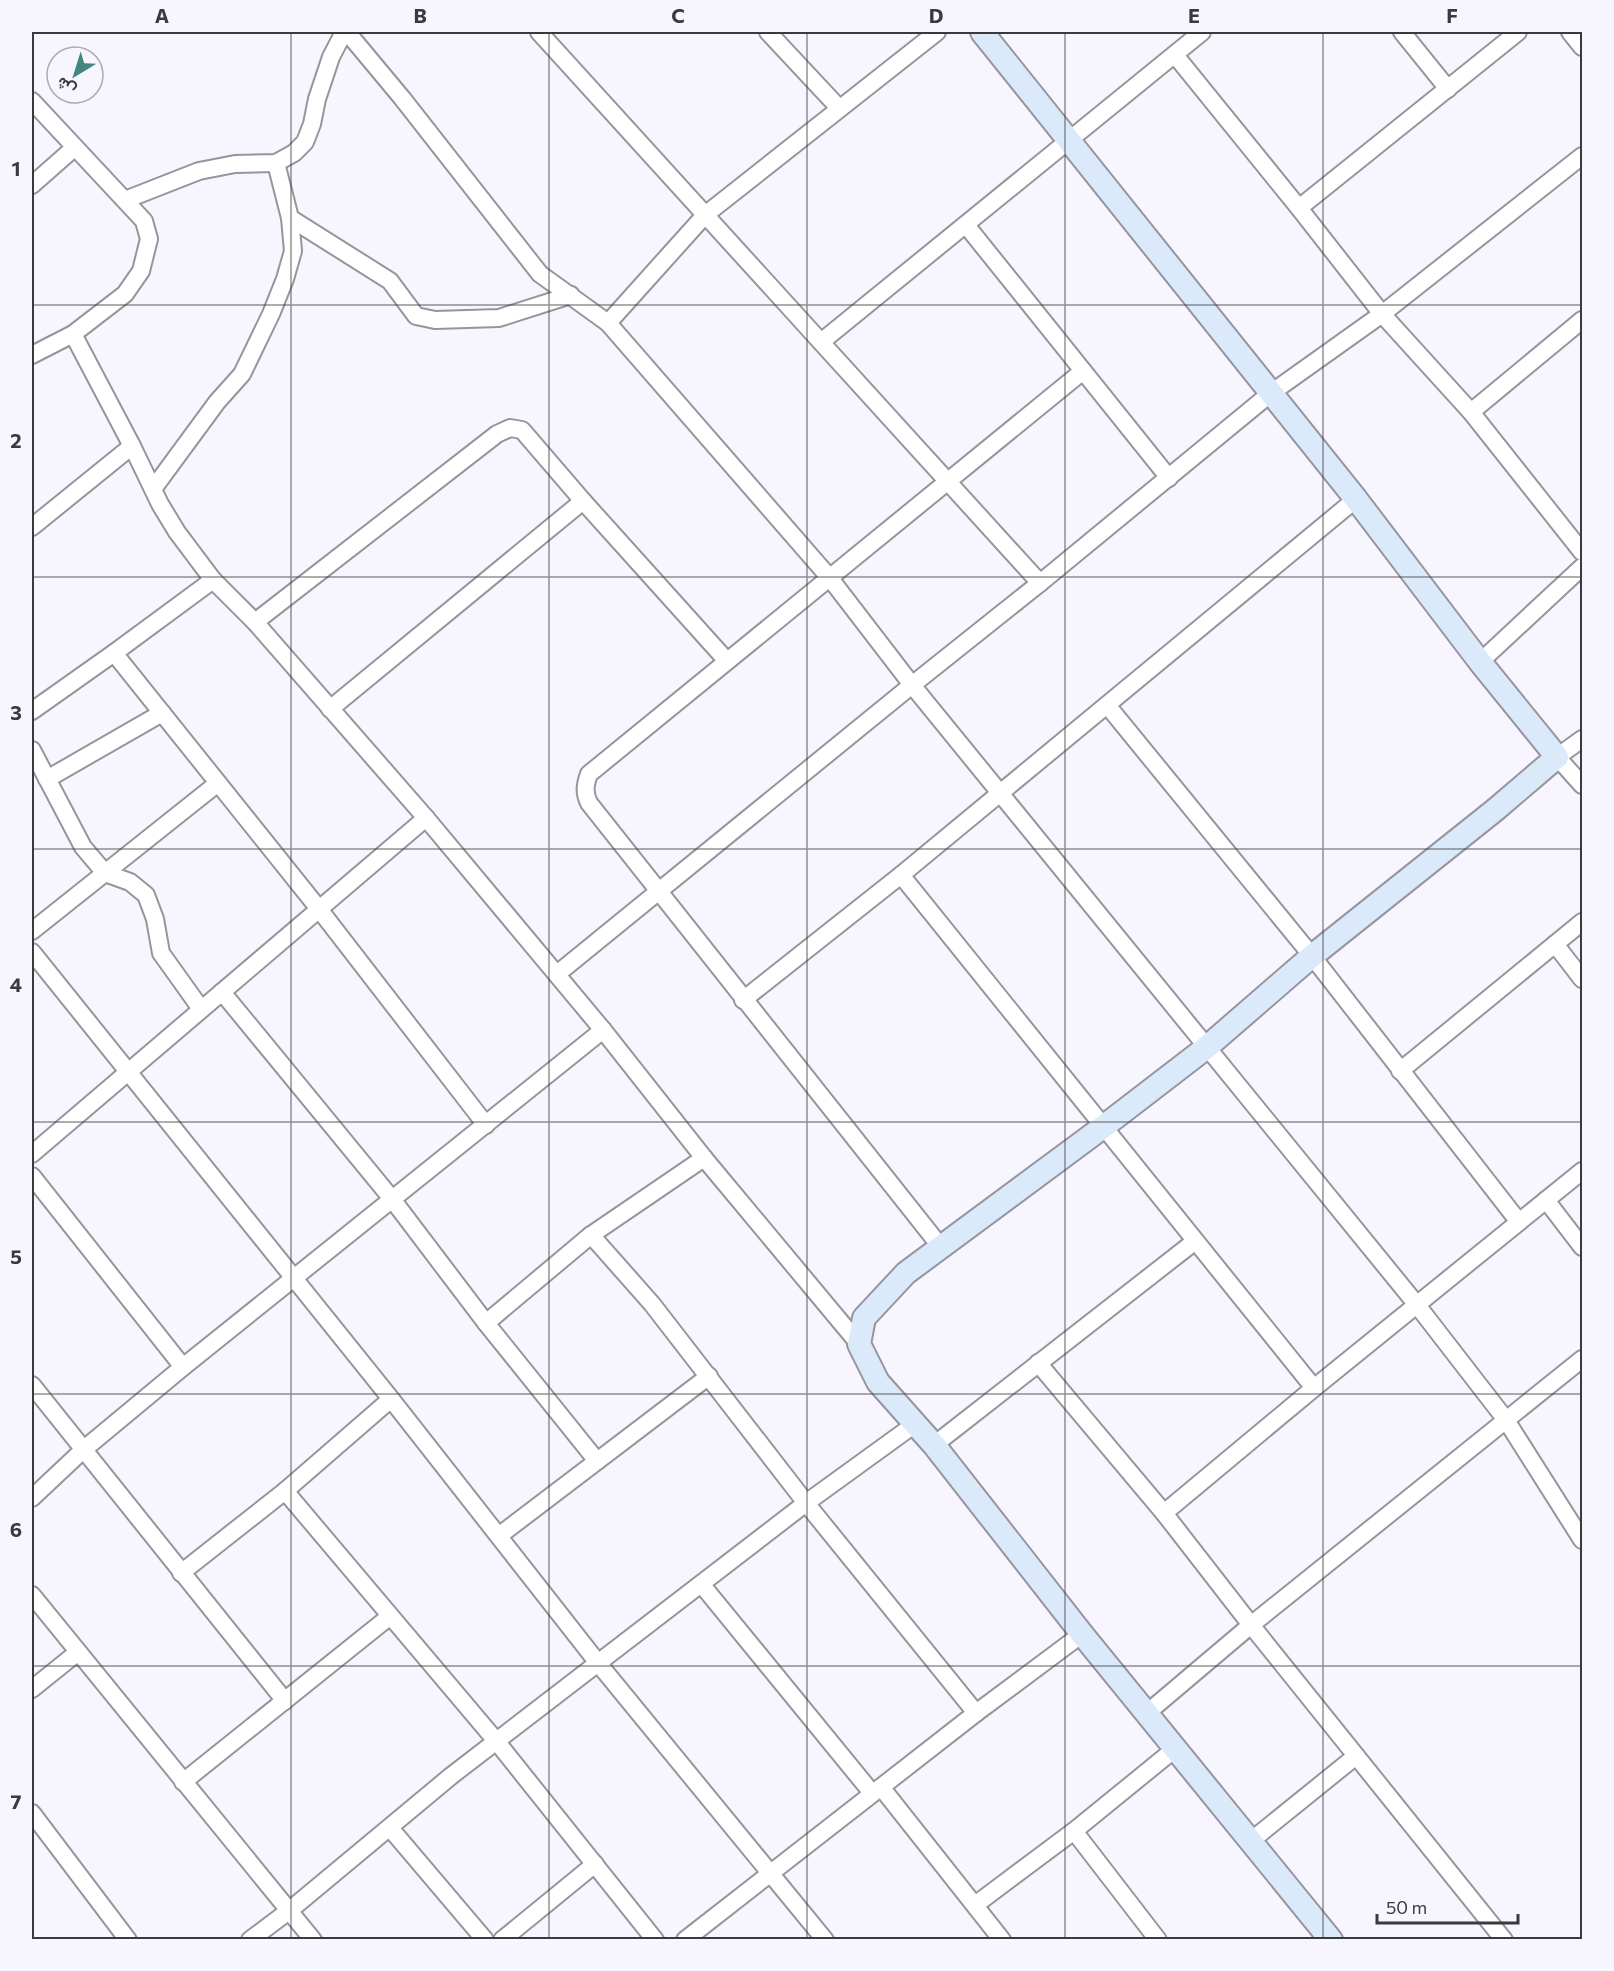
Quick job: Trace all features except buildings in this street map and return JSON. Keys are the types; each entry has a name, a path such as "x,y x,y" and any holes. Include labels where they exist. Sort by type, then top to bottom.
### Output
{"street":[{"path":"125,200 199,171 235,164 276,164 294,153 305,142 330,57 346,32 402,98 540,274 608,323 829,577 912,685 1417,1305 1506,1420 1582,1540"},
{"path":"539,32 1040,583"},
{"path":"768,32 839,108"},
{"path":"608,323 705,215 937,32"},
{"path":"982,32 1356,499 1480,662 1582,786"},
{"path":"821,342 1202,32"},
{"path":"1402,32 1448,89"},
{"path":"1299,208 1518,32"},
{"path":"1570,32 1582,47"},
{"path":"1175,55 1382,314 1471,412 1582,552"},
{"path":"32,101 144,221 149,239 141,271 125,294 73,334 35,347"},
{"path":"32,185 74,148"},
{"path":"557,974 1271,393 1382,314 1582,156"},
{"path":"153,489 218,402 242,374 253,355 285,279 292,251 290,218 276,164"},
{"path":"290,218 390,281 416,316 435,320 499,318 571,295"},
{"path":"966,225 1169,478"},
{"path":"1471,412 1582,320"},
{"path":"73,334 177,532 213,580 255,622 426,818 557,974 704,1158 859,1344 878,1382 934,1445 1082,1634 1252,1840 1331,1940"},
{"path":"940,1246 589,804 585,794 586,783 589,774 1083,370"},
{"path":"255,622 497,434 510,428 522,430 727,661"},
{"path":"32,527 132,446"},
{"path":"743,1000 901,874 1356,499"},
{"path":"330,709 583,501"},
{"path":"1480,662 1582,567"},
{"path":"32,711 213,580"},
{"path":"114,653 319,909 486,1125"},
{"path":"1107,705 1312,956 1519,1222"},
{"path":"47,778 162,713"},
{"path":"859,1344 864,1318 906,1273 1103,1128 1207,1047 1312,956 1582,739"},
{"path":"32,750 82,847 105,873 130,882 146,895 155,919 161,953 201,1010"},
{"path":"32,931 218,783"},
{"path":"32,1154 426,818"},
{"path":"901,874 1314,1389"},
{"path":"1400,1071 1582,922"},
{"path":"1555,944 1582,979"},
{"path":"32,952 391,1399 598,1663 825,1940"},
{"path":"222,992 393,1199 486,1323 597,1461"},
{"path":"32,1498 83,1450 183,1367 603,1030"},
{"path":"486,1323 591,1235 704,1158"},
{"path":"1164,1513 1582,1171"},
{"path":"32,1176 183,1367"},
{"path":"1546,1200 1582,1247"},
{"path":"591,1235 652,1304 806,1503 976,1713"},
{"path":"934,1445 1194,1242"},
{"path":"1038,1363 1164,1513 1504,1940"},
{"path":"1147,1713 1251,1625 1506,1420 1579,1367"},
{"path":"500,1536 709,1376"},
{"path":"32,1385 285,1701"},
{"path":"182,1573 285,1491 391,1399"},
{"path":"250,1940 290,1910 451,1776 806,1503 915,1424"},
{"path":"285,1491 389,1617 497,1742 656,1940"},
{"path":"702,1585 975,1905 1002,1940"},
{"path":"32,1595 313,1940"},
{"path":"183,1782 389,1617"},
{"path":"685,1940 876,1790 1082,1634"},
{"path":"32,1689 78,1652"},
{"path":"975,1905 1074,1831 1176,1748"},
{"path":"1252,1840 1356,1756"},
{"path":"32,1813 128,1940"},
{"path":"390,1828 485,1940"},
{"path":"1074,1831 1158,1940"},
{"path":"502,1940 595,1864"}]}
